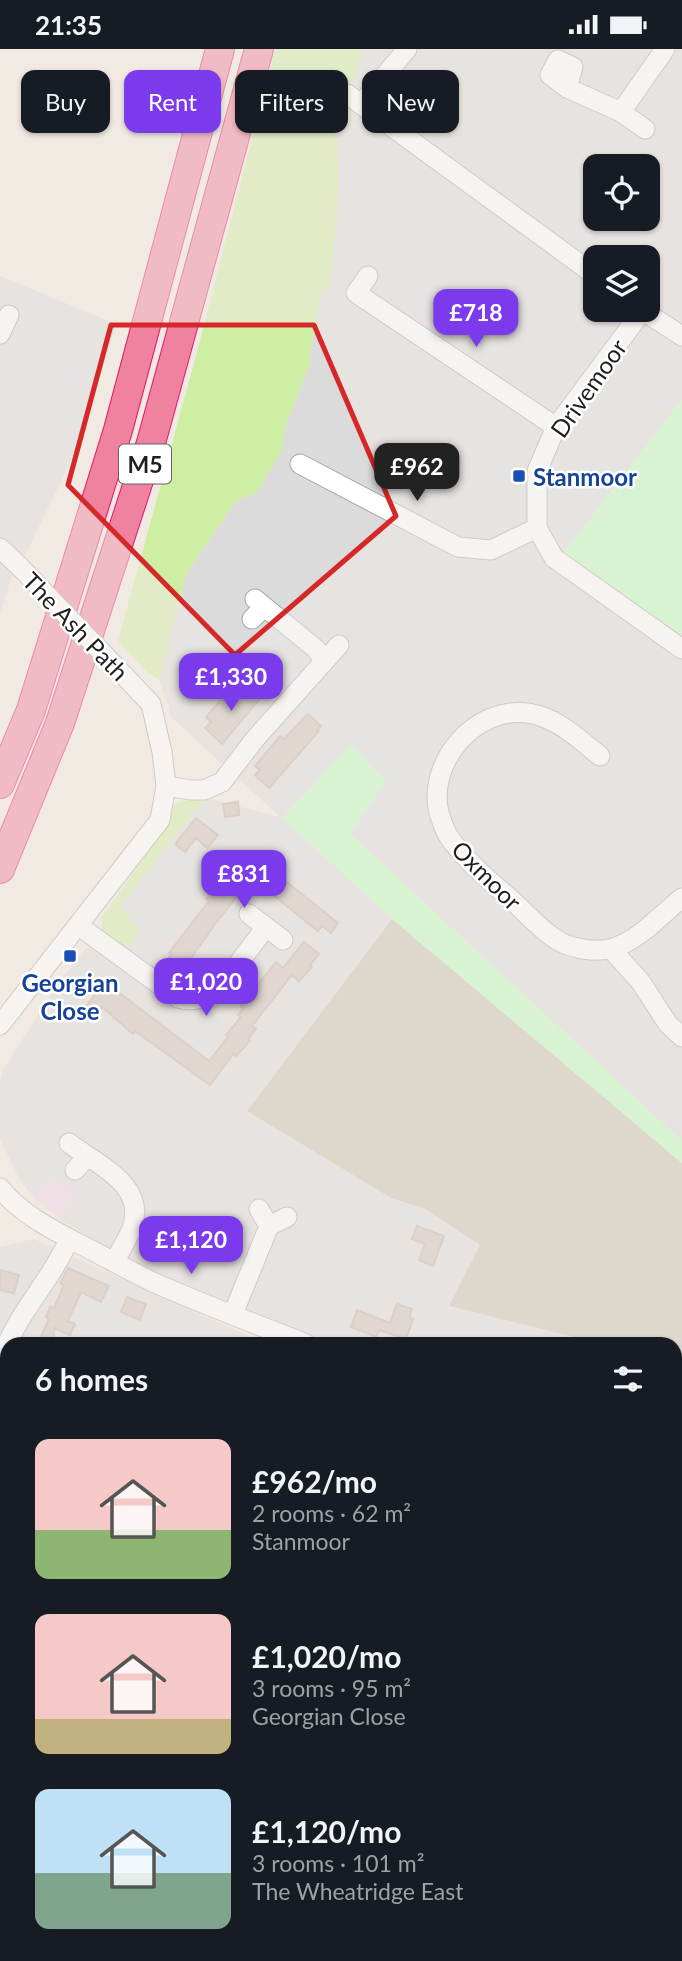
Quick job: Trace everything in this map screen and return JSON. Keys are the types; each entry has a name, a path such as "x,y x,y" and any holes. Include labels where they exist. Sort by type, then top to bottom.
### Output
{"highway":[{"name":"M5","path":"0,784 30,710 118,430 220,49"},
{"name":"M5","path":"0,869 60,723 147,455 259,49"}],"street":[{"path":"407,49 354,99 583,266"},
{"path":"621,112 665,49"},
{"path":"550,75 567,88 621,112 645,129"},
{"path":"368,276 356,293 556,427"},
{"path":"660,321 682,335"},
{"name":"Drivemoor","path":"634,322 556,427 537,471 537,528 554,558 682,649"},
{"path":"306,473 458,547 491,549 537,528"},
{"name":"The Ash Path","path":"0,548 150,704 162,752 166,786 160,820 0,1025"},
{"path":"257,608 316,649 322,664"},
{"path":"166,786 204,790 222,782 255,739 340,645"},
{"name":"Oxmoor","path":"600,756 559,725 529,713 509,713 492,717 460,739 447,758 437,792 444,829 451,839 474,865 534,921 557,940 572,947 611,949"},
{"path":"682,898 631,940 611,949 640,981 668,1024 682,1037"},
{"path":"248,914 283,940"},
{"path":"79,926 178,998 191,1001 210,996 219,989 266,927"},
{"path":"69,1143 81,1164 121,1181 133,1199 135,1213 131,1231 114,1262"},
{"path":"0,1188 20,1209 114,1262 154,1282 289,1337"},
{"path":"259,1209 269,1226"},
{"path":"233,1314 269,1226 287,1217"},
{"path":"11,1337 22,1314 49,1276 70,1239"}],"highlighted area":[{"path":"111,325 314,325 396,516 235,655 68,485"}],"shaded area":[{"path":"364,49 682,49 682,399 560,558 682,642 682,1141 350,834 282,818 392,919 247,1111 391,1198 425,1209 481,1246 450,1307 573,1337 290,1337 114,1262 81,1231 62,1221 33,1197 18,1176 0,1139 0,1081 4,1068 62,978 203,801 210,799 280,817 169,715 169,707 159,680 186,574 235,502 257,492 281,451 286,424 309,366 337,213 339,173 336,133 348,133 348,119 361,104 348,95 348,91"},
{"path":"0,276 116,324 79,444 11,578 0,615"},
{"path":"392,919 682,1163 682,1337 574,1337 449,1306 480,1245 425,1209 391,1198 247,1111"},
{"path":"48,1177 79,1193 59,1219 33,1197"},
{"path":"34,1239 251,1337 0,1337 0,1247"}],"green space":[{"path":"275,49 364,49 348,94 348,70 270,70"},
{"path":"348,94 361,104 348,119"},
{"path":"253,133 336,133 339,173 330,286 321,295 309,366 286,424 281,452 257,492 235,502 186,574 159,680 146,671 118,641"},
{"path":"682,399 682,642 560,558"},
{"path":"351,744 386,781 350,834 682,1141 682,1163 392,919 282,818"},
{"path":"186,800 203,801 121,905 132,923 141,930 128,951 106,933 102,917 152,846 173,806"}],"building":[{"path":"248,683 262,696 222,744 205,728 211,722 206,717 226,694 234,700"},
{"path":"308,714 321,726 317,730 319,731 269,788 255,775 260,770 255,766 280,736 284,739"},
{"path":"238,802 239,815 225,817 223,804"},
{"path":"196,818 218,835 207,848 196,838 185,852 175,844"},
{"path":"253,855 338,923 331,933 322,926 318,931 252,878 179,975 164,965 171,954 169,953 209,901 206,899 213,890 220,884 227,890"},
{"path":"304,942 319,954 310,965 312,967 299,981 292,975 252,1026 256,1029 248,1039 250,1041 236,1056 233,1054 210,1085 135,1031 133,1034 102,1007 98,1013 93,1014 87,1005 104,983 209,1061 241,1017 238,1015 243,1008 241,1006 276,962 283,968"},
{"path":"417,1226 444,1236 433,1266 419,1260 425,1244 412,1239"},
{"path":"68,1268 109,1286 101,1302 81,1292 68,1321 75,1324 70,1335 54,1328 53,1337 41,1337 49,1319 46,1317 50,1307 54,1308 64,1285 60,1283"},
{"path":"0,1270 19,1275 14,1293 0,1290"},
{"path":"127,1297 146,1304 140,1320 121,1312"},
{"path":"397,1304 412,1309 409,1317 413,1319 407,1337 379,1330 376,1337 351,1327 357,1310 390,1323"}],"place":[{"name":"Stanmoor","path":"519,476"},
{"name":"Georgian Close","path":"70,956"}]}
